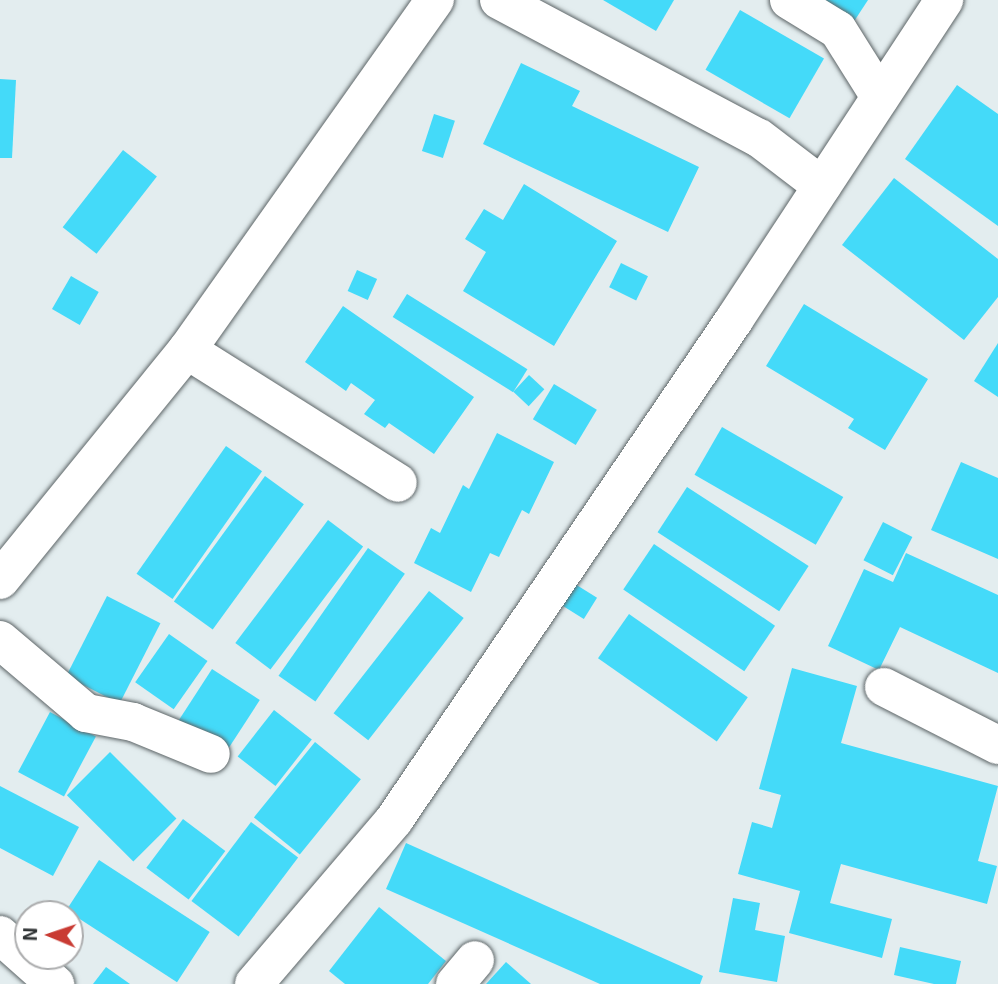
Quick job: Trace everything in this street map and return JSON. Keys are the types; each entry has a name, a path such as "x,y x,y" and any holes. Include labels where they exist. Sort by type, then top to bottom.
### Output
{"street":[{"path":"0,580 187,350 435,0"},
{"path":"499,0 759,138 822,186"},
{"path":"789,0 838,30 880,97"},
{"path":"254,984 394,820 570,564 944,0"},
{"path":"187,350 398,483"},
{"path":"0,640 86,713 133,722 211,754"},
{"path":"884,687 998,745"},
{"path":"0,934 55,984"}],"building":[{"path":"603,0 674,0 656,31"},
{"path":"809,0 868,0 851,26"},
{"path":"740,10 824,58 790,118 706,70"},
{"path":"521,63 580,91 572,106 699,167 668,232 483,144"},
{"path":"0,79 16,80 12,158 0,158"},
{"path":"957,85 998,114 998,226 905,159"},
{"path":"434,114 455,121 443,158 422,151"},
{"path":"123,150 157,176 97,254 63,227"},
{"path":"894,178 998,259 998,297 964,340 842,245"},
{"path":"524,184 617,241 554,346 463,291 486,252 465,239 484,209 503,220"},
{"path":"621,263 648,276 636,300 609,287"},
{"path":"357,270 377,279 368,300 348,291"},
{"path":"71,276 99,292 80,325 52,309"},
{"path":"407,294 527,369 513,392 393,317"},
{"path":"804,304 928,379 885,450 848,428 854,419 766,366"},
{"path":"343,306 474,397 434,454 389,423 385,428 364,414 375,400 351,383 346,391 305,362"},
{"path":"998,343 998,397 974,381"},
{"path":"529,375 544,389 529,406 513,392"},
{"path":"554,384 597,410 576,445 533,419"},
{"path":"722,427 843,497 816,545 694,475"},
{"path":"497,433 554,462 529,514 522,510 499,557 490,553 471,592 414,563 431,528 440,533 463,485 469,489"},
{"path":"226,446 262,471 173,599 137,574"},
{"path":"961,462 998,478 998,559 931,530"},
{"path":"265,476 304,504 213,630 174,601"},
{"path":"687,487 809,566 779,611 658,532"},
{"path":"328,520 363,546 270,669 235,643"},
{"path":"883,522 912,537 893,575 863,560"},
{"path":"654,544 775,626 744,671 623,590"},
{"path":"368,548 405,574 315,702 279,676"},
{"path":"906,553 998,595 998,673 900,627 879,670 828,646 864,569 893,582"},
{"path":"575,584 597,598 584,619 562,605"},
{"path":"429,591 464,618 368,740 334,713"},
{"path":"107,596 160,623 120,703 66,676"},
{"path":"629,614 748,697 717,741 598,658"},
{"path":"169,634 208,661 174,709 135,682"},
{"path":"792,668 857,686 841,743 998,786 978,861 997,866 987,904 841,864 830,903 892,919 882,958 789,933 800,891 738,874 752,822 772,828 781,795 759,789"},
{"path":"212,669 260,700 227,751 179,720"},
{"path":"274,710 312,740 276,786 238,756"},
{"path":"50,712 96,736 64,796 18,772"},
{"path":"315,742 361,779 300,855 254,817"},
{"path":"110,752 176,818 133,862 67,795"},
{"path":"0,786 79,827 53,876 0,848"},
{"path":"183,819 225,851 189,900 146,868"},
{"path":"251,822 298,858 239,937 191,901"},
{"path":"406,843 703,976 700,984 600,984 386,889"},
{"path":"99,860 210,932 177,982 84,922 84,900 73,900"},
{"path":"733,898 760,903 755,930 785,936 777,982 719,972"},
{"path":"379,907 446,961 428,984 345,984 329,971"},
{"path":"900,947 961,961 956,984 934,984 894,975"},
{"path":"506,962 531,984 486,984"},
{"path":"106,967 130,984 93,984"}]}
